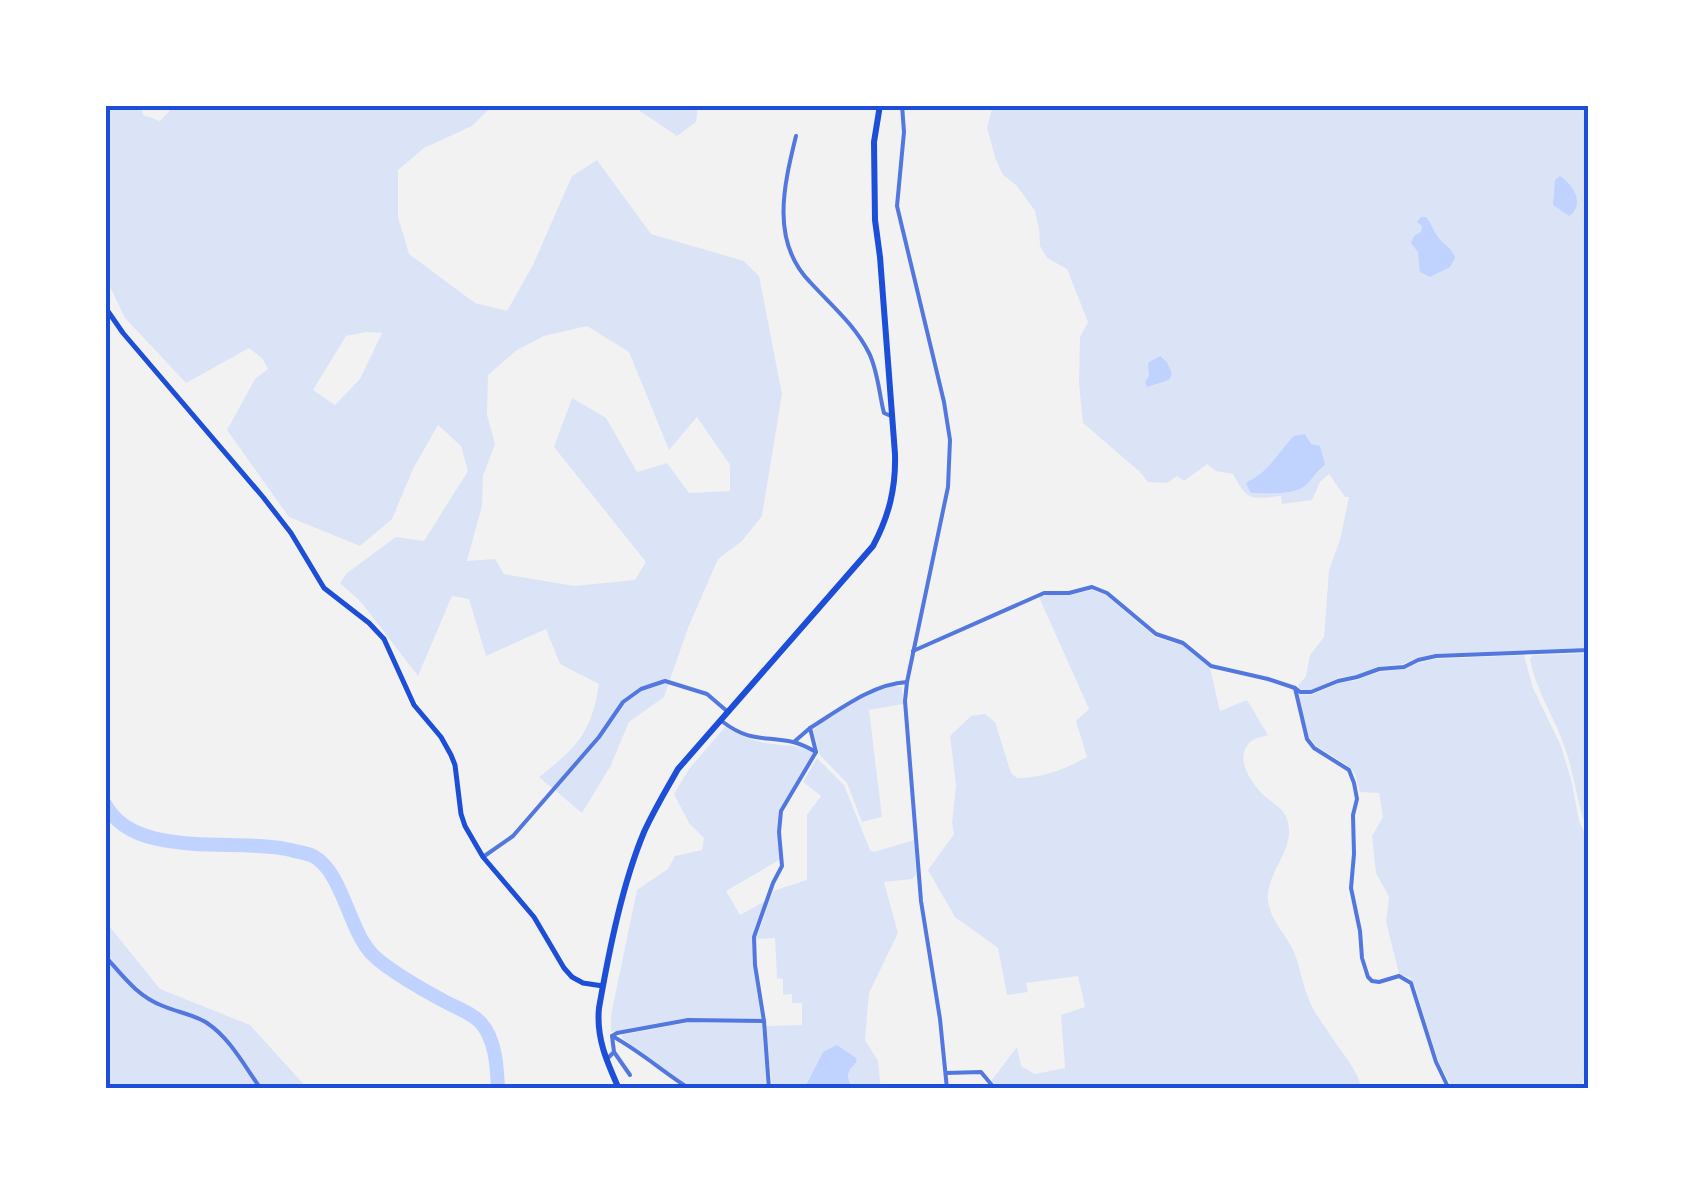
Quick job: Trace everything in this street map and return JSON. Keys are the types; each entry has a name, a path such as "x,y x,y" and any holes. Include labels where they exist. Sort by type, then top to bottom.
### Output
{"main road":[{"path":"618,1089 606,1060 598,1023 620,912 646,828 678,769 874,546 887,518 894,487 895,454 875,220 874,142 880,105"},
{"path":"105,307 284,524 324,588 384,639 414,705 452,755 465,826 484,857 534,916 572,977 603,986"}],"street":[{"path":"902,105 904,132 897,206 950,440 948,487 905,701 921,901 946,1074 947,1088 936,1089"},
{"path":"796,136 783,204 784,234 803,274 838,309 869,353 884,413 890,416"},
{"path":"913,651 1044,593 1069,593 1092,587 1108,594 1156,634 1184,643 1211,666 1300,692 1436,656 1589,650"},
{"path":"484,857 513,836 599,737 623,702 641,690 665,681 707,694 728,712"},
{"path":"794,742 861,697 906,682"},
{"path":"1294,688 1307,739 1314,748 1349,770 1357,794 1352,824 1351,888 1364,966 1372,981 1399,976 1411,983 1436,1062 1449,1089"},
{"path":"721,720 738,734 794,742 816,752"},
{"path":"769,1089 754,937 782,866 781,811 816,752 810,728"},
{"path":"105,956 142,996 206,1022 226,1041 261,1089"},
{"path":"612,1036 688,1020 764,1021"},
{"path":"612,1036 614,1052 630,1075"},
{"path":"612,1036 690,1089"},
{"path":"606,1060 614,1052"},
{"path":"946,1074 980,1072 995,1089"}],"shaded area":[{"path":"105,105 141,105 143,115 160,121 175,105 493,105 472,126 424,148 398,170 398,217 409,254 475,303 507,311 533,265 572,176 597,160 651,234 744,261 759,276 782,394 762,516 742,541 718,559 664,697 629,722 610,767 582,813 539,777 580,738 592,715 599,684 560,664 546,629 486,656 469,599 452,596 418,676 361,602 340,583 347,573 396,537 424,541 468,471 461,446 438,425 414,467 392,519 360,546 289,517 227,430 255,379 268,369 263,359 249,348 186,383 125,318 105,276","holes":["587,326 629,352 669,450 697,417 730,465 730,491 689,493 667,463 637,472 606,418 572,398 554,447 646,562 635,580 574,586 504,574 495,559 467,561 482,506 483,476 495,444 487,415 488,375 517,350 544,336","382,333 360,379 335,405 313,390 346,336"]},
{"path":"631,105 698,105 696,122 677,136"},
{"path":"993,105 1589,105 1589,649 1435,654 1338,678 1310,691 1299,689 1310,655 1324,637 1329,570 1349,497 1345,497 1329,474 1320,482 1312,500 1282,504 1281,496 1251,497 1233,474 1216,471 1207,464 1184,481 1177,476 1167,483 1148,482 1083,423 1080,337 1088,322 1067,269 1047,258 1040,246 1035,211 1017,186 1003,175 996,160 987,128"},
{"path":"1092,590 1106,595 1155,637 1182,645 1210,668 1220,711 1247,700 1268,735 1247,746 1244,762 1255,786 1287,819 1288,842 1270,884 1269,906 1294,952 1312,1006 1362,1089 998,1089 991,1081 1017,1047 1021,1066 1035,1074 1065,1068 1061,1015 1085,1007 1078,976 1026,983 1028,992 1007,995 998,948 955,917 928,870 954,834 956,785 950,736 971,716 985,714 995,722 1011,773 1017,778 1054,772 1087,757 1076,721 1089,709 1039,597"},
{"path":"1589,653 1589,834 1565,748 1530,659 1533,655"},
{"path":"1524,655 1533,688 1561,746 1579,821 1589,842 1589,1064 1580,1089 1453,1089 1438,1061 1415,986 1410,978 1399,974 1386,922 1389,897 1376,873 1372,836 1383,817 1379,793 1360,792 1350,767 1316,746 1306,733 1299,694 1311,695 1339,683 1436,659"},
{"path":"893,686 902,687 903,704 869,710 882,817 862,822 847,783 820,755 813,731 850,704"},
{"path":"725,727 754,740 814,753 780,811 777,832 781,859 726,891 740,915 767,900 753,937 762,1020 688,1018 611,1032 611,1015 637,890 668,869 675,856 702,850 704,838 689,823 674,794 689,769"},
{"path":"817,758 844,785 870,850 914,840 916,875 912,879 884,882 898,933 869,993 865,1040 878,1061 881,1089 853,1089 848,1074 856,1058 823,1052 804,1089 772,1089 766,1026 802,1025 802,1003 792,1003 792,994 783,995 783,979 777,978 775,938 756,939 773,891 807,880 807,815 821,796 803,782"},
{"path":"105,921 160,989 250,1025 308,1089 105,1086"},
{"path":"689,1022 762,1023 767,1089 692,1089 622,1038"}],"water":[{"path":"1560,176 1573,189 1577,200 1569,216 1553,205 1555,180"},
{"path":"1426,217 1455,258 1450,267 1430,277 1420,272 1418,252 1411,243 1421,232 1422,226 1417,222"},
{"path":"1160,356 1172,374 1169,380 1147,387 1148,363"},
{"path":"1305,434 1311,444 1320,446 1325,465 1297,490 1251,493 1248,481 1267,467 1294,436"},
{"path":"837,1045 856,1058 848,1074 853,1089 804,1089 823,1052"}],"waterway":[{"path":"105,804 119,822 163,840 291,850 323,863 371,953 481,1023 493,1046 498,1089"}]}
